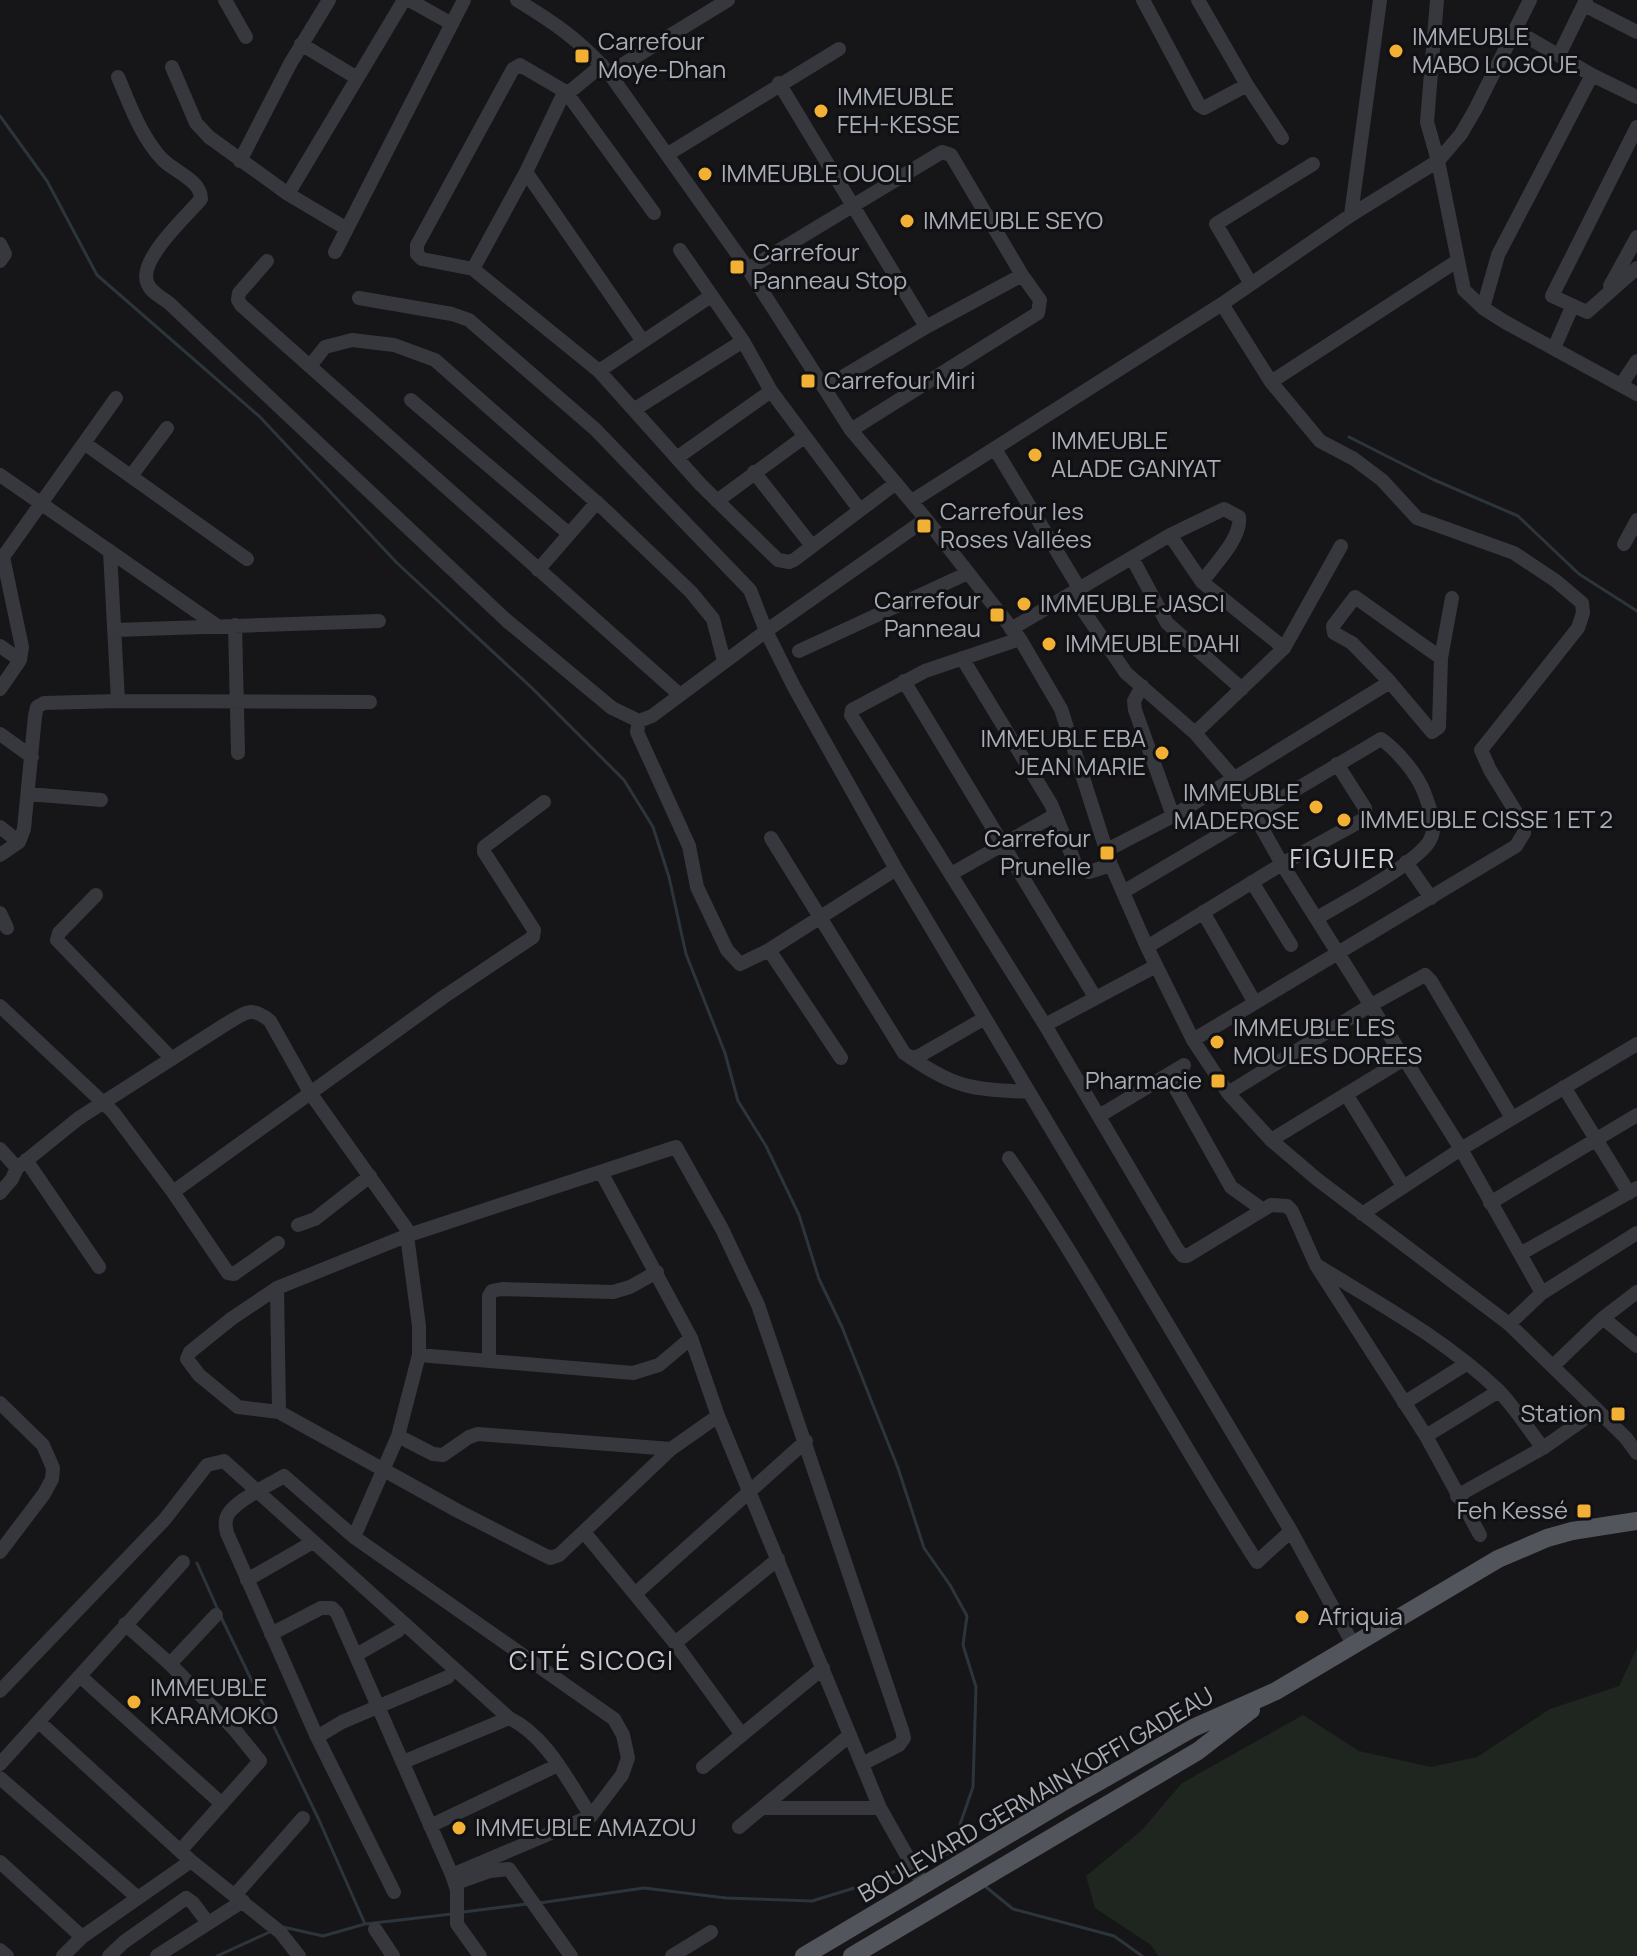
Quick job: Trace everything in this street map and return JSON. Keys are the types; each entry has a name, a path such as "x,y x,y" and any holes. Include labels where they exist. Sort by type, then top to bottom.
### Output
{"main road":[{"path":"1276,1691 1475,1573 1520,1550 1572,1531 1637,1521"},
{"name":"BOULEVARD GERMAIN KOFFI GADEAU","path":"804,1956 1193,1728 1276,1691"},
{"name":"BOULEVARD GERMAIN KOFFI GADEAU","path":"852,1956 1198,1751 1276,1691"}],"street":[{"path":"225,0 246,37"},
{"path":"240,161 301,44 329,0"},
{"path":"288,194 406,0 452,24"},
{"path":"335,252 464,0"},
{"path":"517,0 564,29 587,48 605,69 748,269 851,430 875,462 912,501 1016,634 1061,709 1111,865 1147,947 1193,1040 1228,1093 1271,1140 1362,1214 1509,1324 1626,1438 1637,1453"},
{"path":"473,269 566,92 728,0"},
{"path":"1143,0 1199,105 1204,108 1212,105 1247,85"},
{"path":"1198,0 1282,138"},
{"path":"1351,215 1380,0"},
{"path":"1437,0 1427,122 1464,290 1483,308 1637,394"},
{"path":"912,501 1222,304 1351,215 1438,161 1461,134 1475,110 1530,0"},
{"path":"1559,55 1585,2 1637,32"},
{"path":"1515,30 1637,97"},
{"path":"301,44 357,78"},
{"path":"668,154 779,83 839,49"},
{"path":"654,213 566,92 520,65 513,69 417,245 417,254 422,259 473,269 599,371 717,501 778,560 789,562 896,483"},
{"path":"172,67 196,123 240,161 347,229"},
{"path":"1483,308 1498,255 1592,75"},
{"path":"118,77 149,142 201,193 201,199 147,265 146,280 152,291 169,303 322,445 506,620 612,708 639,721 652,716 724,661 926,519"},
{"path":"779,83 926,327"},
{"path":"1637,127 1552,296 1587,312 1637,268"},
{"path":"748,269 942,152 947,152 1040,300 1038,313 851,430"},
{"path":"1251,284 1216,224 1313,164"},
{"path":"526,172 642,340"},
{"path":"1603,299 1637,237"},
{"path":"0,244 5,254 0,261"},
{"path":"680,250 743,341 771,391 859,509"},
{"path":"267,261 239,293 238,300 680,695"},
{"path":"1271,382 1457,261"},
{"path":"824,388 926,327 1022,275"},
{"path":"599,371 711,296"},
{"path":"359,298 452,314 469,320 595,429 750,590 794,687 896,869 1291,1531 1354,1646"},
{"path":"1193,1040 1516,846 1524,825 1521,816 1490,770 1481,750 1578,628 1583,613 1582,603 1514,553 1417,518 1382,480 1354,459 1320,441 1271,382 1222,304"},
{"path":"1554,348 1572,307"},
{"path":"310,366 325,347 352,340 394,345 435,360 597,502 691,592 713,619 724,661"},
{"path":"635,409 743,341"},
{"path":"1621,385 1637,361"},
{"path":"678,457 771,391"},
{"path":"0,689 20,660 22,647 1,556 43,504 116,398"},
{"path":"411,400 568,533"},
{"path":"131,476 167,428"},
{"path":"717,501 804,437"},
{"path":"84,443 247,559"},
{"path":"995,449 1126,673 1195,733 1233,777 1282,864 1461,1149 1542,1293"},
{"path":"754,472 812,546"},
{"path":"0,475 217,625"},
{"path":"538,570 597,502"},
{"path":"1202,582 1240,524 1239,517 1224,509 1170,535 1076,591 1016,634 904,681 852,710 851,715 1045,1025 1183,1256 1263,1210 1287,1206 1316,1265 1426,1436 1480,1535"},
{"path":"1624,544 1637,520"},
{"path":"1170,535 1202,582 1284,648"},
{"path":"1195,733 1284,648 1341,546"},
{"path":"110,551 118,701"},
{"path":"1132,558 1167,623 1242,689"},
{"path":"799,651 968,573"},
{"path":"1441,658 1355,597 1333,630 1352,643 1390,682 1426,727 1435,731 1439,727 1441,658 1452,598"},
{"path":"115,630 379,621"},
{"path":"235,625 238,753"},
{"path":"0,646 20,660"},
{"path":"962,658 1055,815 1077,868 1089,872 1111,865"},
{"path":"904,681 1095,997"},
{"path":"1107,850 1173,816 1390,682"},
{"path":"1142,686 1134,701 1135,710 1173,816"},
{"path":"0,855 19,842 24,829 37,707 44,703 370,702"},
{"path":"639,721 637,732 689,846 697,887 727,950 740,964 769,950 896,869"},
{"path":"0,734 32,757"},
{"path":"1123,892 1381,739 1395,751 1421,786 1431,813 1431,840 1406,862 1317,918"},
{"path":"1147,947 1282,864 1366,818 1365,808 1337,764"},
{"path":"28,794 101,800"},
{"path":"173,1192 442,998 533,937 534,930 484,852 484,847 544,802"},
{"path":"951,874 1055,815"},
{"path":"0,827 19,842"},
{"path":"771,838 904,1053 937,1075 966,1087 1029,1092"},
{"path":"1406,862 1431,898"},
{"path":"1252,882 1291,945"},
{"path":"96,895 59,933 57,940 172,1059"},
{"path":"1203,912 1255,1003"},
{"path":"0,913 7,928"},
{"path":"769,950 841,1058"},
{"path":"1045,1025 1156,966"},
{"path":"1228,1093 1425,975 1512,1118"},
{"path":"0,1006 127,1128 228,1273 234,1274 278,1243"},
{"path":"0,1193 22,1164 79,1118 248,1011 260,1013 270,1021 311,1094 402,1220 406,1236 419,1326 419,1355 398,1436 354,1537"},
{"path":"911,1058 985,1018"},
{"path":"1362,1214 1461,1149 1637,1044"},
{"path":"1271,1140 1404,1059"},
{"path":"1099,1116 1184,1065"},
{"path":"1168,1075 1231,1187 1263,1210"},
{"path":"1520,1254 1633,1191 1564,1087"},
{"path":"1346,1094 1403,1186"},
{"path":"1490,1203 1637,1115"},
{"path":"718,1416 671,1449 559,1555 550,1558 279,1412 238,1407 199,1375 187,1359 190,1352 231,1319 277,1288 406,1236 676,1147 748,1282 806,1441 904,1738 899,1745 862,1764"},
{"path":"0,1149 22,1164 99,1267"},
{"path":"1009,1158 1082,1271 1174,1429 1257,1562 1291,1531"},
{"path":"601,1172 691,1338 718,1416 880,1808 924,1886"},
{"path":"298,1225 315,1219 370,1176"},
{"path":"1509,1324 1542,1293 1637,1233"},
{"path":"1316,1265 1429,1334 1499,1391 1543,1448"},
{"path":"489,1361 489,1296 492,1291 613,1292 630,1287 657,1272"},
{"path":"277,1288 279,1412"},
{"path":"1553,1366 1603,1318 1637,1292"},
{"path":"1603,1318 1637,1346"},
{"path":"419,1355 633,1373 659,1365 691,1338"},
{"path":"1404,1403 1466,1364"},
{"path":"1426,1436 1499,1391"},
{"path":"0,1403 43,1445 53,1468 52,1479 44,1494 0,1552"},
{"path":"1457,1496 1543,1448 1597,1410"},
{"path":"398,1436 433,1454 443,1455 478,1434 671,1449"},
{"path":"635,1594 806,1441"},
{"path":"0,1691 165,1519 207,1465 224,1461 509,1718 522,1724 558,1765 591,1816"},
{"path":"394,1892 317,1737 227,1533 226,1518 240,1502 284,1476 354,1537 614,1719 623,1735 628,1758 617,1782 591,1816 455,1883"},
{"path":"584,1532 675,1643 742,1735"},
{"path":"247,1580 313,1542"},
{"path":"675,1643 778,1559"},
{"path":"0,1764 183,1562"},
{"path":"271,1634 321,1608 332,1608 337,1613 455,1883 457,1924 480,1956"},
{"path":"170,1664 216,1615"},
{"path":"63,1956 82,1937 186,1856 222,1804 260,1761 259,1756 170,1664 125,1624"},
{"path":"356,1655 398,1631"},
{"path":"703,1767 823,1668"},
{"path":"80,1676 222,1804"},
{"path":"317,1737 448,1677"},
{"path":"403,1762 509,1718"},
{"path":"39,1722 186,1856 280,1932 299,1956"},
{"path":"739,1827 850,1735"},
{"path":"430,1826 558,1765"},
{"path":"0,1778 137,1897"},
{"path":"762,1808 880,1808"},
{"path":"157,1956 208,1923 239,1898 303,1818"},
{"path":"0,1862 82,1937"},
{"path":"455,1883 490,1871 509,1869 571,1956"},
{"path":"109,1956 186,1898 208,1923"},
{"path":"375,1929 393,1956"},
{"path":"672,1956 711,1932"},
{"path":"0,1950 7,1956"}],"shaded area":[{"path":"1637,1648 1637,1956 1158,1956 1151,1945 1095,1908 1086,1876 1142,1830 1182,1783 1303,1715 1359,1751 1431,1767 1477,1757 1550,1709 1619,1686"}],"waterway":[{"path":"0,116 47,181 97,275 259,416 397,563 532,688 624,780 653,827 669,877 686,954 725,1053 738,1101 766,1146 799,1215 819,1279 842,1327 898,1468 924,1548 967,1616 963,1645 976,1687 973,1787 956,1836 957,1852 920,1859"},
{"path":"1349,437 1432,479 1518,516 1579,574 1637,611"},
{"path":"197,1563 218,1610"},
{"path":"221,1617 319,1820 365,1924"},
{"path":"539,1903 644,1888 726,1898 812,1901 877,1881 906,1865"},
{"path":"986,1887 1013,1909 1114,1936 1142,1956"},
{"path":"463,1912 527,1904"},
{"path":"283,1927 323,1936 365,1924 452,1914"},
{"path":"217,1956 272,1931"}],"place":[{"name":"IMMEUBLE MABO LOGOUE","path":"1396,51"},
{"name":"Carrefour Moye-Dhan","path":"582,56"},
{"name":"IMMEUBLE FEH-KESSE","path":"821,111"},
{"name":"IMMEUBLE OUOLI","path":"705,174"},
{"name":"IMMEUBLE SEYO","path":"907,221"},
{"name":"Carrefour Panneau Stop","path":"737,267"},
{"name":"Carrefour Miri","path":"808,381"},
{"name":"IMMEUBLE ALADE GANIYAT","path":"1035,455"},
{"name":"Carrefour les Roses Vallées","path":"924,526"},
{"name":"IMMEUBLE JASCI","path":"1024,604"},
{"name":"Carrefour Panneau","path":"997,615"},
{"name":"IMMEUBLE DAHI","path":"1049,644"},
{"name":"IMMEUBLE EBA JEAN MARIE","path":"1162,753"},
{"name":"IMMEUBLE MADEROSE","path":"1316,807"},
{"name":"IMMEUBLE CISSE 1 ET 2","path":"1344,820"},
{"name":"Carrefour Prunelle","path":"1107,853"},
{"name":"IMMEUBLE LES MOULES DOREES","path":"1217,1042"},
{"name":"Pharmacie","path":"1218,1081"},
{"name":"Station","path":"1618,1414"},
{"name":"Feh Kessé","path":"1584,1511"},
{"name":"Afriquia","path":"1302,1617"},
{"name":"IMMEUBLE KARAMOKO","path":"134,1702"},
{"name":"IMMEUBLE AMAZOU","path":"459,1828"}],"district":[{"name":"FIGUIER","path":"1343,859"},
{"name":"CITÉ SICOGI","path":"592,1661"}]}
